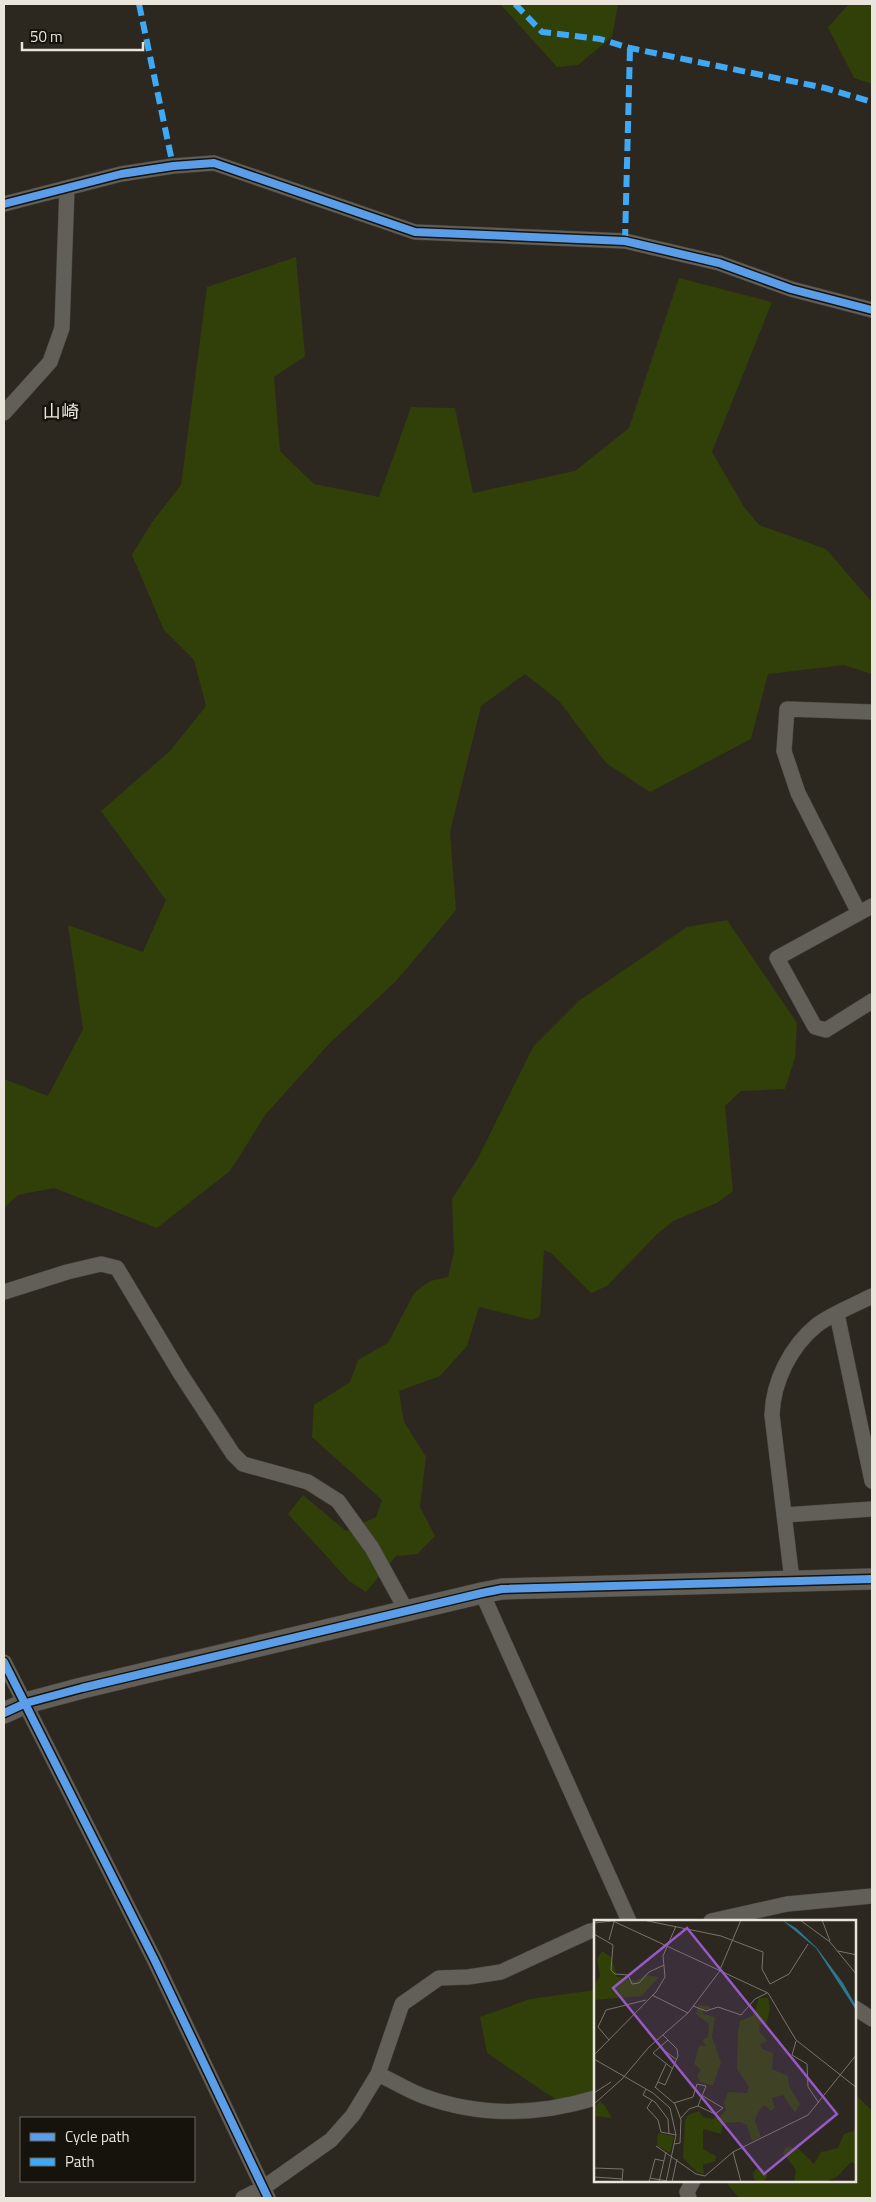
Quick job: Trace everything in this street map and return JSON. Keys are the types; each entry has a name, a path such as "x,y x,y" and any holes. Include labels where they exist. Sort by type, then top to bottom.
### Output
{"street":[{"path":"4,204 121,174 173,166 214,163 415,232 624,241 719,263 791,289 872,310"},
{"path":"4,413 50,362 62,328 67,188"},
{"path":"872,712 787,709 784,751 798,793 866,909 777,958 815,1026 826,1030 872,1001"},
{"path":"4,1292 67,1272 101,1264 117,1268 180,1373 233,1454 243,1464 308,1482 338,1501 372,1548 406,1610"},
{"path":"792,1580 772,1415 772,1400 779,1378 801,1341 818,1324 872,1296"},
{"path":"837,1314 872,1481"},
{"path":"784,1515 872,1509"},
{"path":"4,1713 26,1703 82,1688 482,1592 502,1589 872,1579"},
{"path":"482,1592 629,1920"},
{"path":"4,1662 155,1961 266,2193"},
{"path":"715,1920 786,1904 872,1896"},
{"path":"243,2198 266,2193 331,2140 353,2115 378,2074 402,2004 440,1978 468,1977 501,1972 594,1930"},
{"path":"856,2009 872,2019"},
{"path":"378,2074 421,2095 464,2108 522,2113 580,2103 594,2098"},
{"path":"689,2198 687,2192 692,2182"}],"green space":[{"path":"500,4 618,4 612,37 578,65 557,67"},
{"path":"849,4 872,4 872,84 854,78 828,27"},
{"path":"296,257 305,356 274,377 280,451 314,484 379,497 411,407 455,408 473,493 575,471 629,428 679,278 772,302 712,452 744,507 759,525 826,549 870,600 872,598 872,674 844,665 768,674 751,739 650,792 606,763 559,701 525,674 481,706 450,832 456,910 396,981 329,1044 266,1114 230,1171 157,1228 54,1188 18,1195 4,1208 4,1079 48,1096 83,1029 68,925 143,952 166,900 101,811 170,751 206,706 194,660 164,630 132,555 152,522 181,485 207,287"},
{"path":"727,920 797,1023 795,1058 785,1089 741,1091 725,1106 733,1191 717,1203 675,1220 657,1234 607,1286 591,1293 551,1253 544,1250 540,1316 532,1320 479,1307 467,1346 440,1376 399,1391 404,1422 426,1457 420,1507 435,1536 417,1554 396,1556 366,1592 349,1581 288,1514 303,1495 346,1531 376,1517 382,1500 312,1437 314,1405 350,1382 358,1360 388,1343 414,1293 430,1281 448,1277 454,1252 452,1199 478,1158 533,1047 580,1000 687,927"},
{"path":"594,1990 594,2106 572,2108 544,2092 487,2053 480,2017 530,1999"},
{"path":"856,2095 872,2111 872,2198 739,2198 726,2182 856,2182"}],"marked path":[{"path":"139,4 173,166"},
{"path":"515,4 542,32 600,39 630,48 825,88 872,102"},
{"path":"625,241 630,48"}],"cycle path":[{"path":"4,204 121,174 173,166 214,163 415,232 625,241 719,263 791,289 872,310"},
{"path":"4,1713 26,1703 82,1688 502,1589 872,1579"},
{"path":"4,1662 155,1961 268,2198"}],"district":[{"name":"山崎","path":"61,411"}]}
